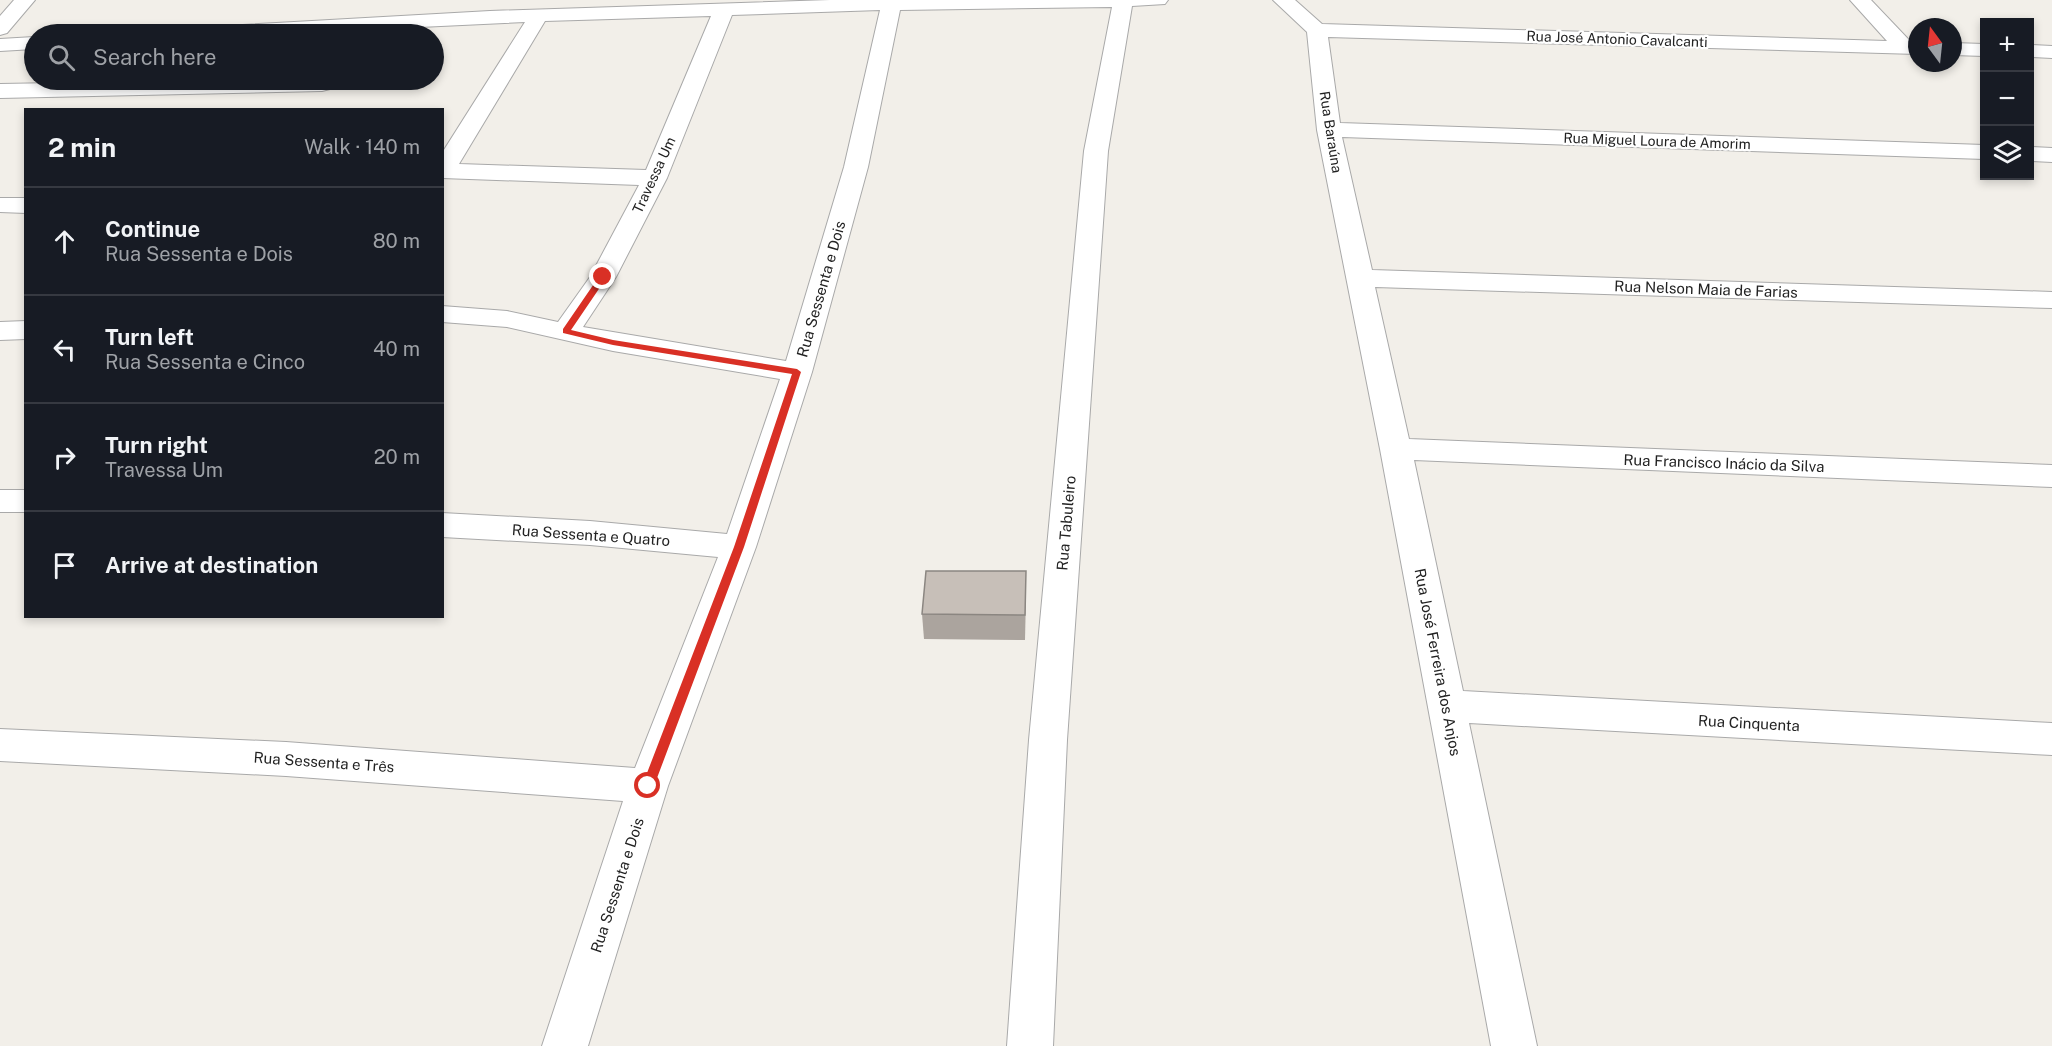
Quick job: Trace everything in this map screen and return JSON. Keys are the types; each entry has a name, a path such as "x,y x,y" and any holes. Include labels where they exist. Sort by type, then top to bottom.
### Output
{"street":[{"path":"0,29 25,0"},
{"path":"427,24 540,15 892,2 1158,0"},
{"path":"1283,0 1317,30"},
{"path":"1860,0 1908,45"},
{"name":"Rua Sessenta e Dois","path":"565,1046 648,786 739,547 797,372 856,167 892,2"},
{"name":"Rua Tabuleiro","path":"1030,1046 1048,740 1096,151 1123,2"},
{"name":"Travessa Um","path":"566,331 603,277 656,178 724,10"},
{"path":"444,168 540,15"},
{"name":"Rua José Antonio Cavalcanti","path":"1317,30 1908,47"},
{"name":"Rua Baraúna","path":"1317,30 1329,130 1360,278"},
{"path":"0,45 24,44"},
{"path":"1962,49 1980,50"},
{"path":"2034,51 2052,52"},
{"path":"0,91 36,90"},
{"path":"301,108 317,90"},
{"name":"Rua Miguel Loura de Amorim","path":"1329,130 1980,152"},
{"path":"2034,154 2052,154"},
{"path":"444,171 656,178"},
{"path":"0,205 24,206"},
{"name":"Rua Nelson Maia de Farias","path":"1360,278 2052,300"},
{"name":"Rua José Ferreira dos Anjos","path":"1360,278 1514,1046"},
{"path":"444,314 507,319 613,342 797,372"},
{"path":"0,331 24,330"},
{"name":"Rua Francisco Inácio da Silva","path":"1396,449 2052,476"},
{"path":"0,501 24,501"},
{"name":"Rua Sessenta e Quatro","path":"444,525 590,533 739,547"},
{"name":"Rua Cinquenta","path":"1446,706 2052,739"},
{"name":"Rua Sessenta e Três","path":"0,745 286,759 648,786"}],"building":[{"path":"926,571 1026,571 1025,615 922,614"}],"route":[{"path":"603,277 566,331 613,342 797,372 739,547 648,786"}]}
